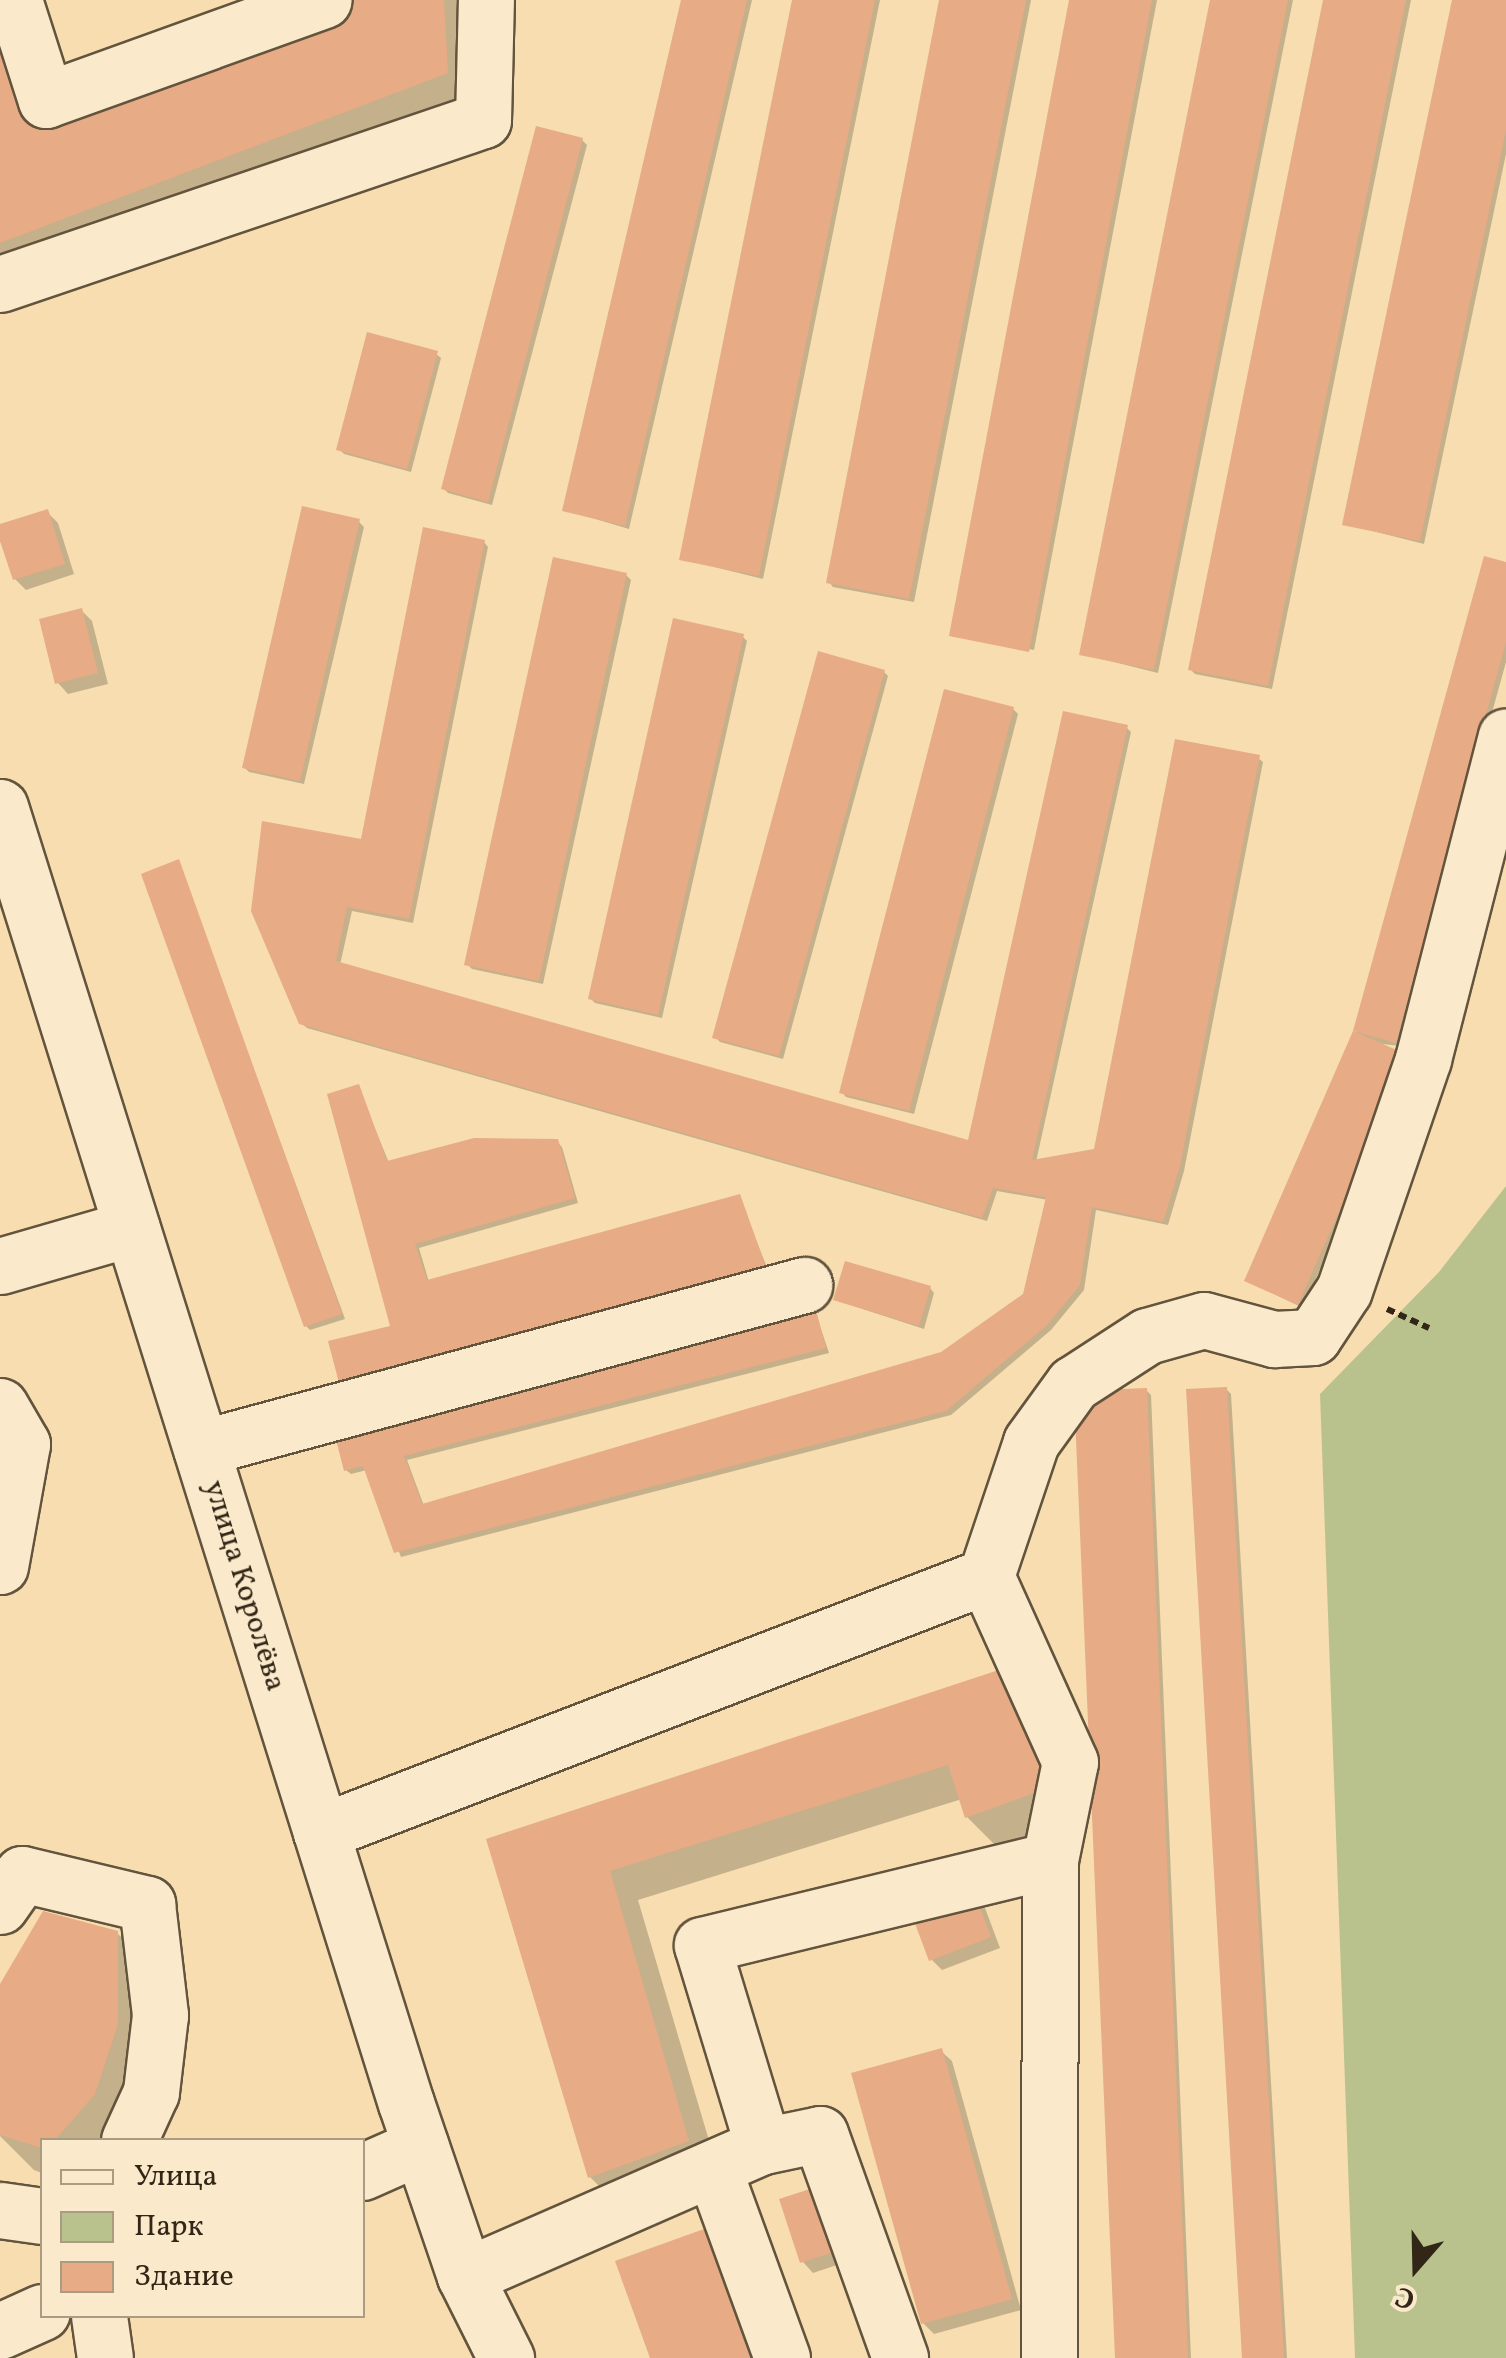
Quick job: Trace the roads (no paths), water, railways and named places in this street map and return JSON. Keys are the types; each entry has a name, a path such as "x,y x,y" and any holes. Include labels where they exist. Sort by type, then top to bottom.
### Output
{"street":[{"path":"14,0 46,100 324,0"},
{"path":"0,284 483,120 486,0"},
{"path":"1049,2358 1050,1860 1070,1762 986,1576 1031,1442 1073,1384 1147,1336 1204,1320 1274,1339 1313,1337 1344,1290 1422,1059 1506,736"},
{"name":"улица Королёва","path":"0,806 16,913 132,1228 421,2146 466,2276 506,2358"},
{"path":"0,1266 132,1228"},
{"path":"201,1448 804,1285"},
{"path":"0,1406 22,1444 0,1566"},
{"path":"321,1832 986,1576"},
{"path":"764,2146 702,1945 1050,1860"},
{"path":"0,1906 22,1874 147,1904 160,2014 151,2092 130,2138"},
{"path":"466,2276 764,2146 820,2134 900,2358"},
{"path":"365,2171 421,2146"},
{"path":"713,2168 782,2358"},
{"path":"0,2210 40,2216"},
{"path":"0,2331 40,2313"},
{"path":"99,2318 106,2358"}]}
